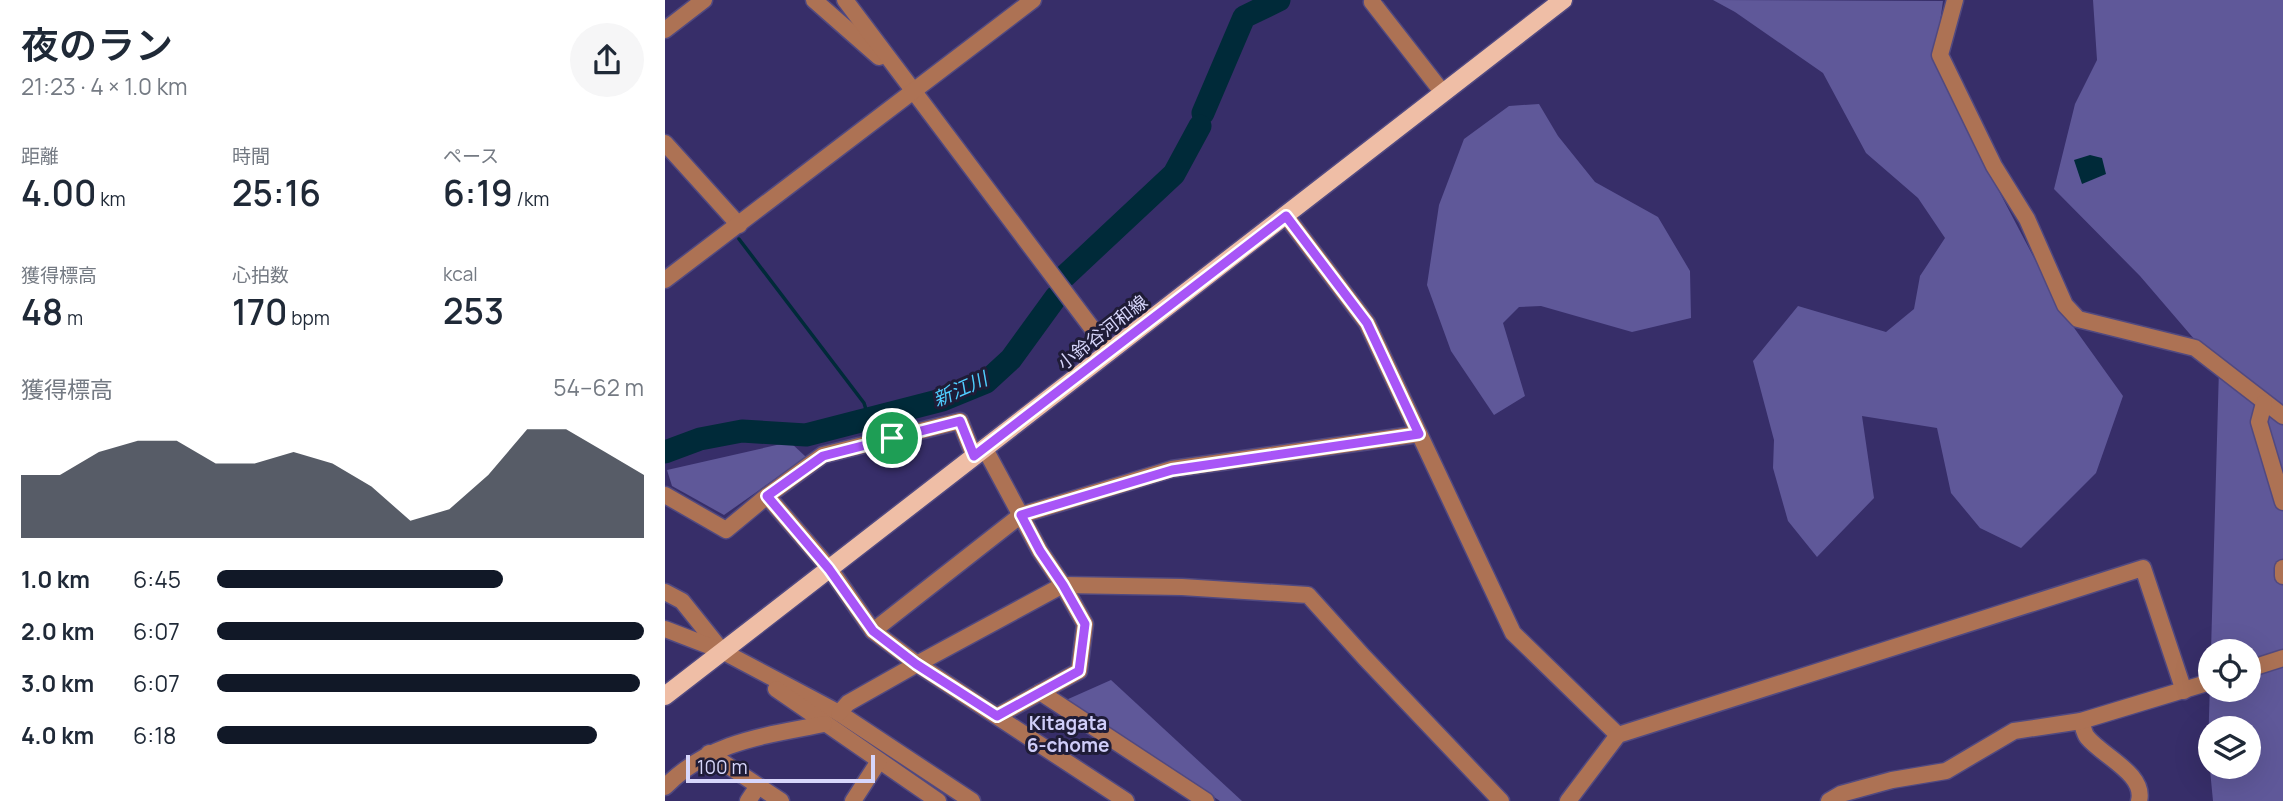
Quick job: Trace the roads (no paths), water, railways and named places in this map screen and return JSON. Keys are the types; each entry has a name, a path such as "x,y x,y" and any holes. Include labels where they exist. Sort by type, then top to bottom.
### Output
{"main road":[{"name":"小鈴谷河和線","path":"665,696 1563,0"}],"street":[{"path":"665,30 704,0"},
{"path":"814,0 909,86"},
{"path":"845,0 1110,352"},
{"path":"665,280 739,225 909,86 1033,0"},
{"path":"1373,0 1443,93"},
{"path":"1955,0 1940,55 1994,166 2027,219 2065,305 2078,319 2195,348 2283,416"},
{"path":"665,143 739,225"},
{"path":"1286,216 1367,323 1513,633 1618,736"},
{"path":"2264,403 2259,422 2283,502"},
{"path":"665,495 726,530 767,496 823,456 960,421 1021,515 1085,624 1079,671 997,716"},
{"path":"873,631 1021,515 1172,470 1419,434"},
{"path":"767,496 829,569 873,631 916,664 1126,801"},
{"path":"1568,801 1618,736 1948,628 2143,568 2184,691"},
{"path":"2283,568 2283,576"},
{"path":"839,713 848,703 916,664 1063,585 1182,587 1308,595 1500,801"},
{"path":"665,592 682,601 722,651 938,801"},
{"path":"665,629 722,651 839,713 972,801"},
{"path":"2261,665 2283,658"},
{"path":"1829,801 1841,794 1892,780 1946,771 2014,731 2081,721 2198,686"},
{"path":"1040,692 1206,801"},
{"path":"2081,721 2086,736 2138,782 2141,797 2139,801"},
{"path":"665,787 709,753 748,739 824,724"},
{"path":"709,753 782,801"},
{"path":"853,801 879,761"},
{"path":"748,801 758,786"}],"water":[{"path":"2090,155 2102,158 2106,174 2082,184 2074,160"}],"waterway":[{"name":"新江川","path":"1203,113 1244,17 1279,0"},
{"name":"新江川","path":"1065,276 1174,174 1200,126"},
{"path":"739,239 864,403 869,419"},
{"name":"新江川","path":"665,452 700,439 742,431 806,435 942,400 986,382 1011,359 1056,297"}],"district":[{"name":"Kitagata 6-chome","path":"1068,734"}]}
